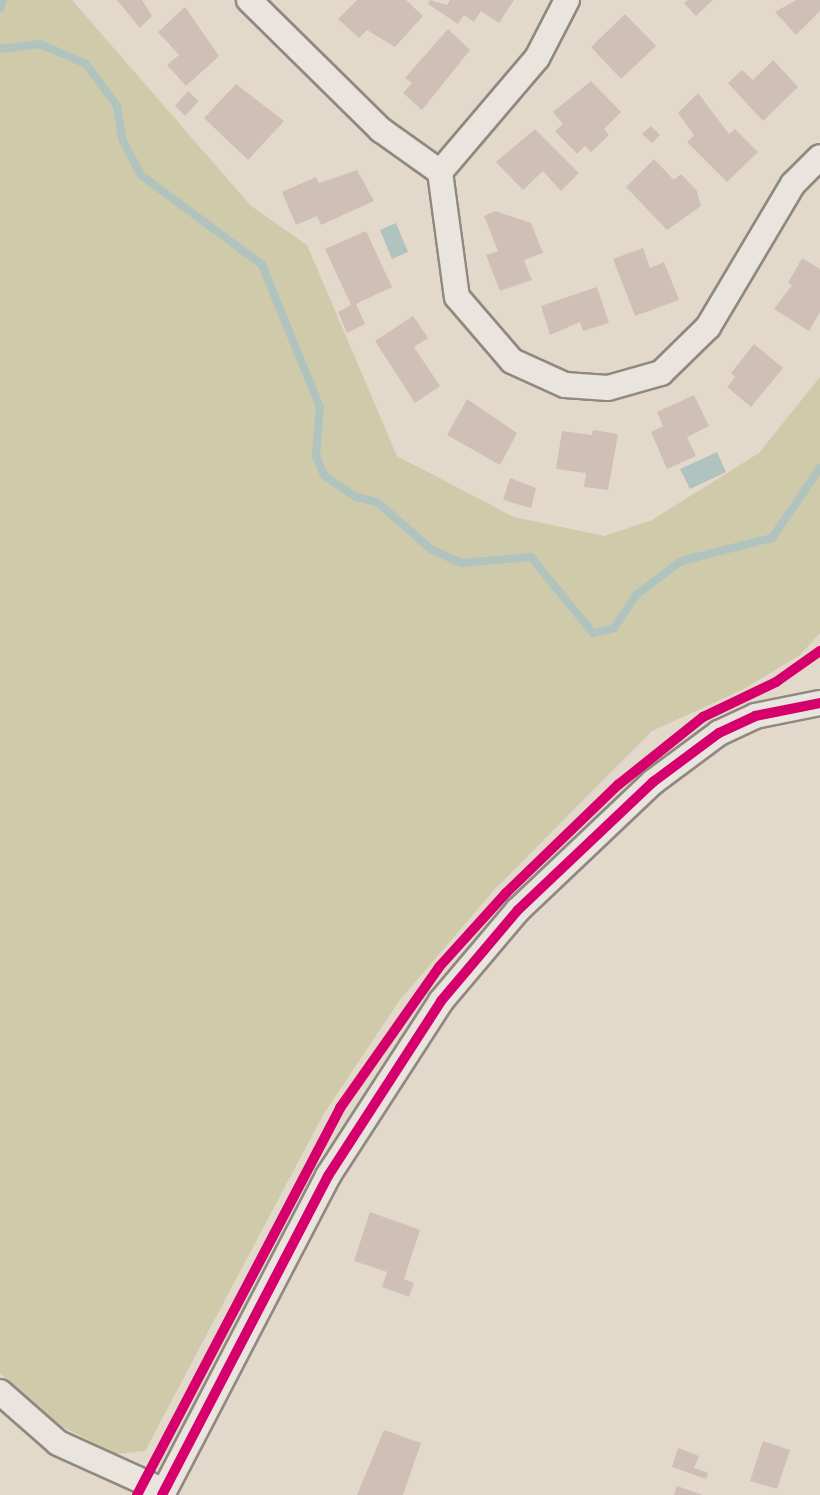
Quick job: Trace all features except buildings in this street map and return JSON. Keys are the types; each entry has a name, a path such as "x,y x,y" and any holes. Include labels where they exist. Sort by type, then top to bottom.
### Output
{"street":[{"path":"249,0 381,130 440,172 457,297 477,327 523,366 565,386 608,388 661,373 708,327 793,184 820,157"},
{"path":"440,172 537,58 567,0"},
{"path":"0,1392 58,1443 163,1493 328,1176 377,1094 450,991 518,910 653,782 719,733 755,716 820,703"}],"shaded area":[{"path":"0,0 72,0 251,206 307,245 397,456 514,517 604,536 652,520 759,453 820,377 820,633 800,655 742,690 652,731 495,889 399,1001 323,1115 145,1451 115,1454 46,1418 0,1373"},
{"path":"396,223 408,252 392,259 380,230"},
{"path":"717,452 726,472 690,489 680,469"}],"waterway":[{"path":"0,9 3,0"},
{"path":"0,49 40,44 86,64 117,106 122,139 141,175 262,265 320,407 316,456 324,475 355,497 377,502 432,550 461,563 531,557 593,633 614,628 636,595 681,561 772,538 820,468"}],"cycle path":[{"path":"137,1495 340,1108 439,967 506,893 618,785 703,717 776,682 820,651"},
{"path":"162,1495 328,1176 441,1001 518,910 653,782 719,733 755,716 820,703"}]}
